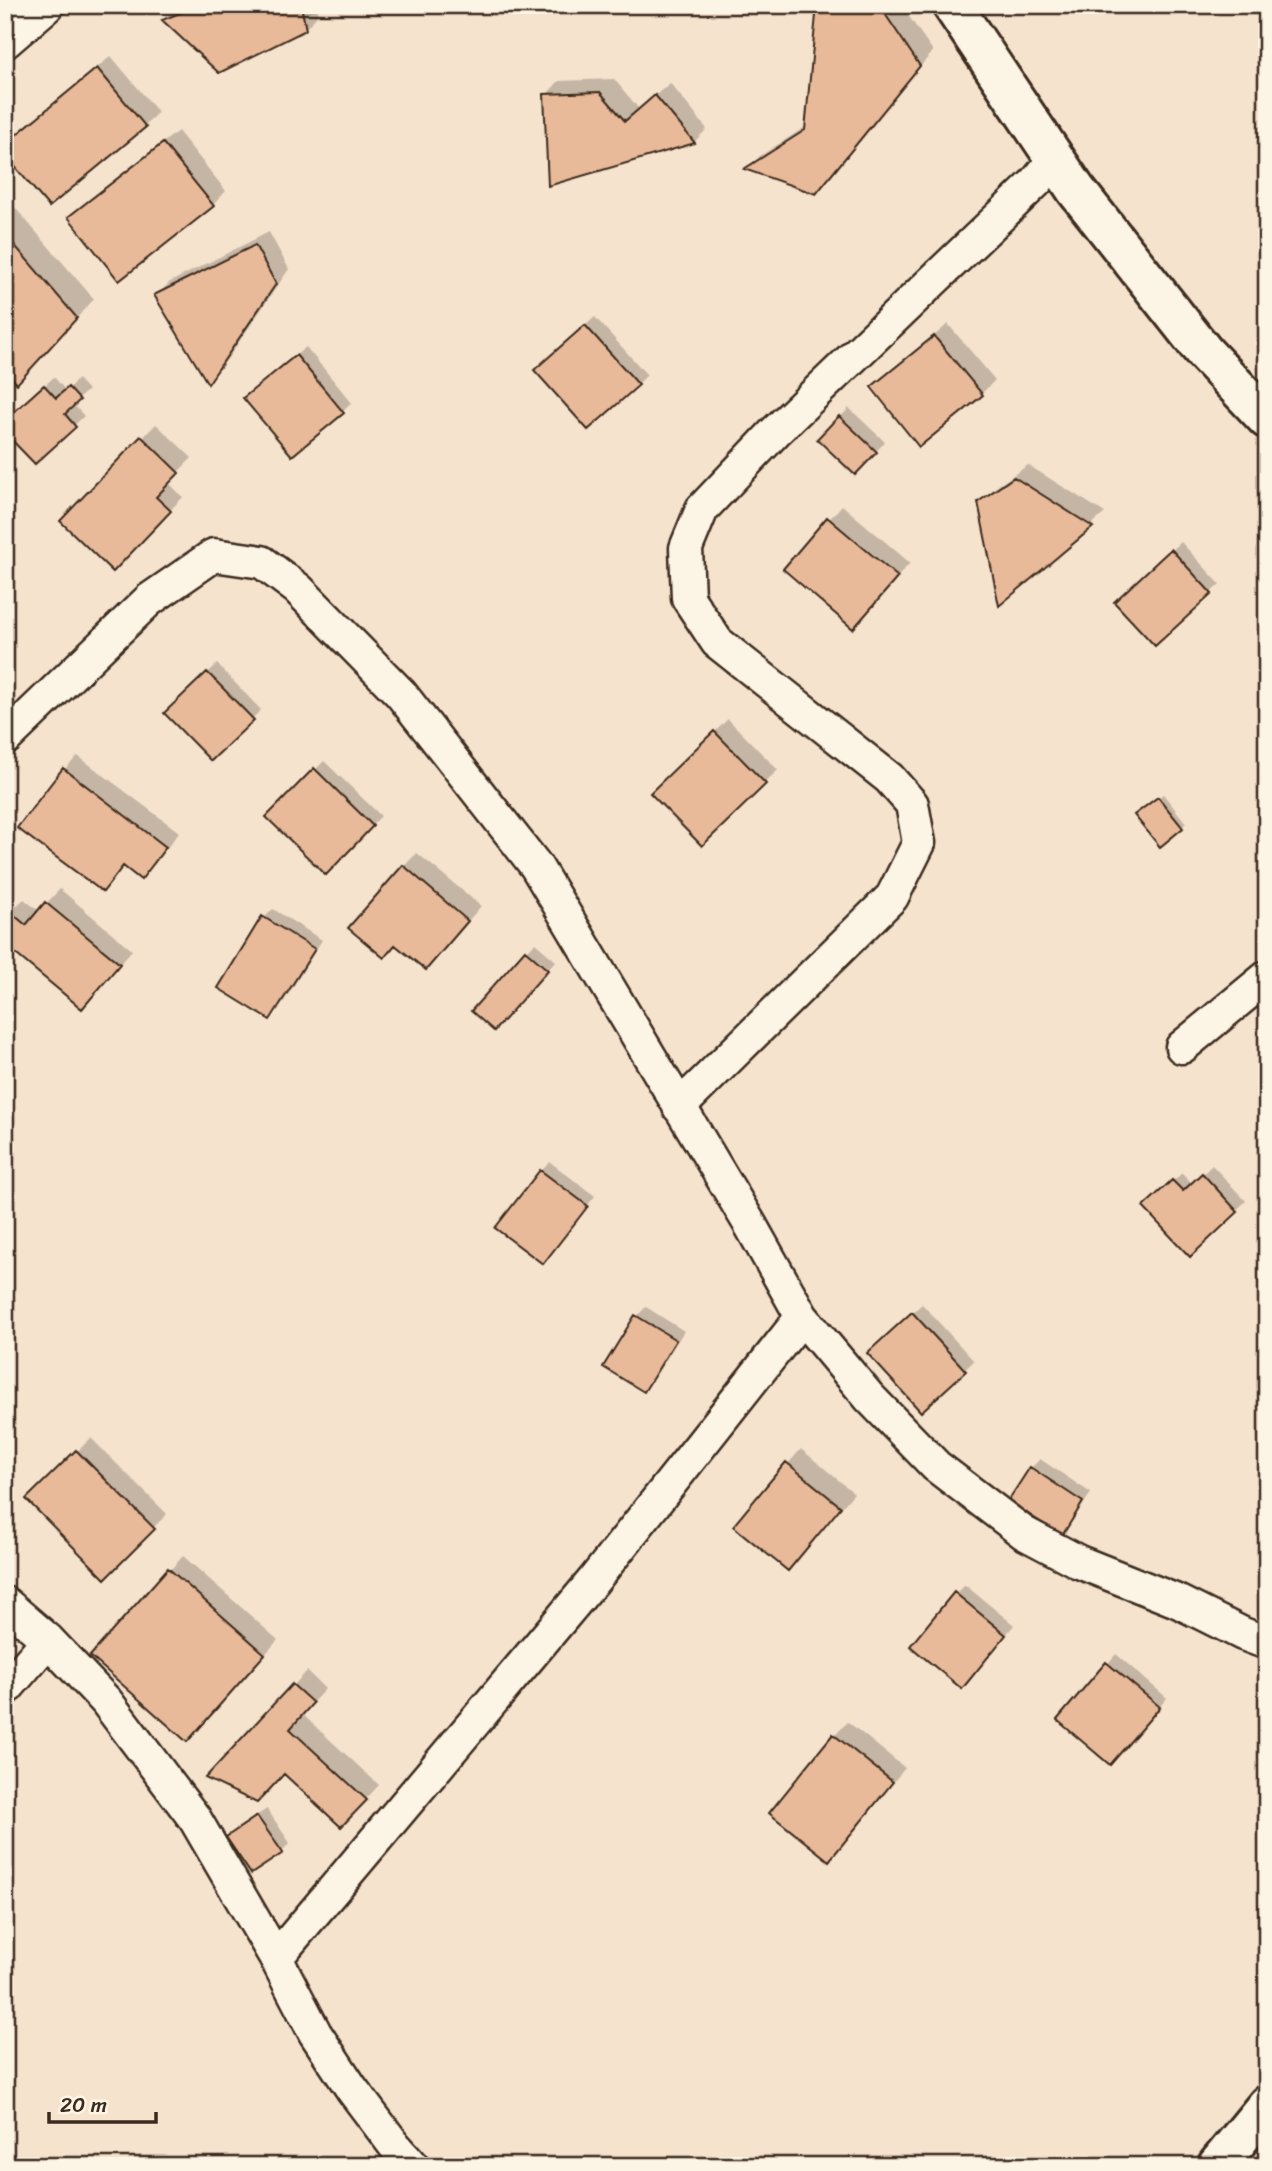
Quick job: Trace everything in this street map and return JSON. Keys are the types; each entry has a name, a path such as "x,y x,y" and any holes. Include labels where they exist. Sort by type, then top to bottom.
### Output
{"street":[{"path":"5,42 48,5"},
{"path":"952,5 1055,159 1204,352 1267,419"},
{"path":"679,1107 892,897 919,843 912,804 889,778 717,642 688,598 686,548 702,509 711,499 775,432 1036,183 1055,159"},
{"path":"5,739 149,600 214,555 262,562 298,589 401,694 536,866 751,1226 802,1317 869,1397 936,1466 1024,1533 1079,1562 1177,1601 1267,1643"},
{"path":"1182,1047 1267,977"},
{"path":"276,1958 594,1580 802,1317"},
{"path":"5,1603 48,1640 106,1701 195,1819 276,1958 315,2033 352,2089 413,2166"},
{"path":"5,1690 48,1640"},
{"path":"1217,2166 1267,2105"}],"building":[{"path":"200,5 301,5 306,30 219,73 162,20"},
{"path":"834,5 879,5 920,66 816,194 744,169 805,130 816,15"},
{"path":"97,68 146,127 49,207 5,155 5,144"},
{"path":"600,92 625,121 655,95 695,143 548,186 544,94"},
{"path":"163,143 214,206 119,281 68,217"},
{"path":"5,234 77,318 17,384 5,369"},
{"path":"255,245 276,284 208,384 154,295"},
{"path":"585,325 639,385 588,430 534,370"},
{"path":"934,336 983,395 919,447 871,387"},
{"path":"296,355 344,413 292,456 243,398"},
{"path":"44,385 56,398 68,387 80,400 65,414 76,427 35,464 5,433 5,420"},
{"path":"839,416 877,452 855,475 817,439"},
{"path":"141,436 179,473 156,497 171,511 113,572 60,521"},
{"path":"1014,477 1093,527 999,606 978,502"},
{"path":"827,517 898,577 853,629 783,569"},
{"path":"1171,549 1212,594 1155,646 1114,602"},
{"path":"207,672 254,720 211,761 164,713"},
{"path":"714,731 766,784 702,846 650,793"},
{"path":"63,768 166,847 141,880 123,866 103,892 17,828"},
{"path":"314,768 373,826 326,875 266,817"},
{"path":"1158,797 1183,828 1160,847 1134,815"},
{"path":"403,865 468,921 426,970 395,945 384,958 348,928"},
{"path":"45,902 120,964 82,1009 5,945 5,916 9,911 26,925"},
{"path":"262,916 315,949 270,1020 218,988"},
{"path":"525,950 548,970 494,1031 471,1011"},
{"path":"540,1170 588,1206 543,1264 495,1228"},
{"path":"1202,1173 1238,1212 1190,1257 1143,1207 1172,1180 1183,1191"},
{"path":"912,1312 966,1371 921,1412 867,1353"},
{"path":"635,1315 676,1340 644,1392 603,1367"},
{"path":"76,1450 155,1529 105,1579 26,1499"},
{"path":"786,1462 841,1507 788,1571 733,1526"},
{"path":"1030,1467 1083,1502 1062,1536 1008,1501"},
{"path":"168,1568 265,1654 187,1742 90,1656"},
{"path":"954,1592 1006,1635 962,1689 910,1646"},
{"path":"1106,1662 1160,1707 1110,1765 1057,1720"},
{"path":"292,1684 313,1703 290,1729 367,1800 341,1827 284,1774 257,1803 205,1778"},
{"path":"833,1734 893,1782 829,1861 769,1813"},
{"path":"257,1816 283,1853 251,1874 226,1837"}]}
